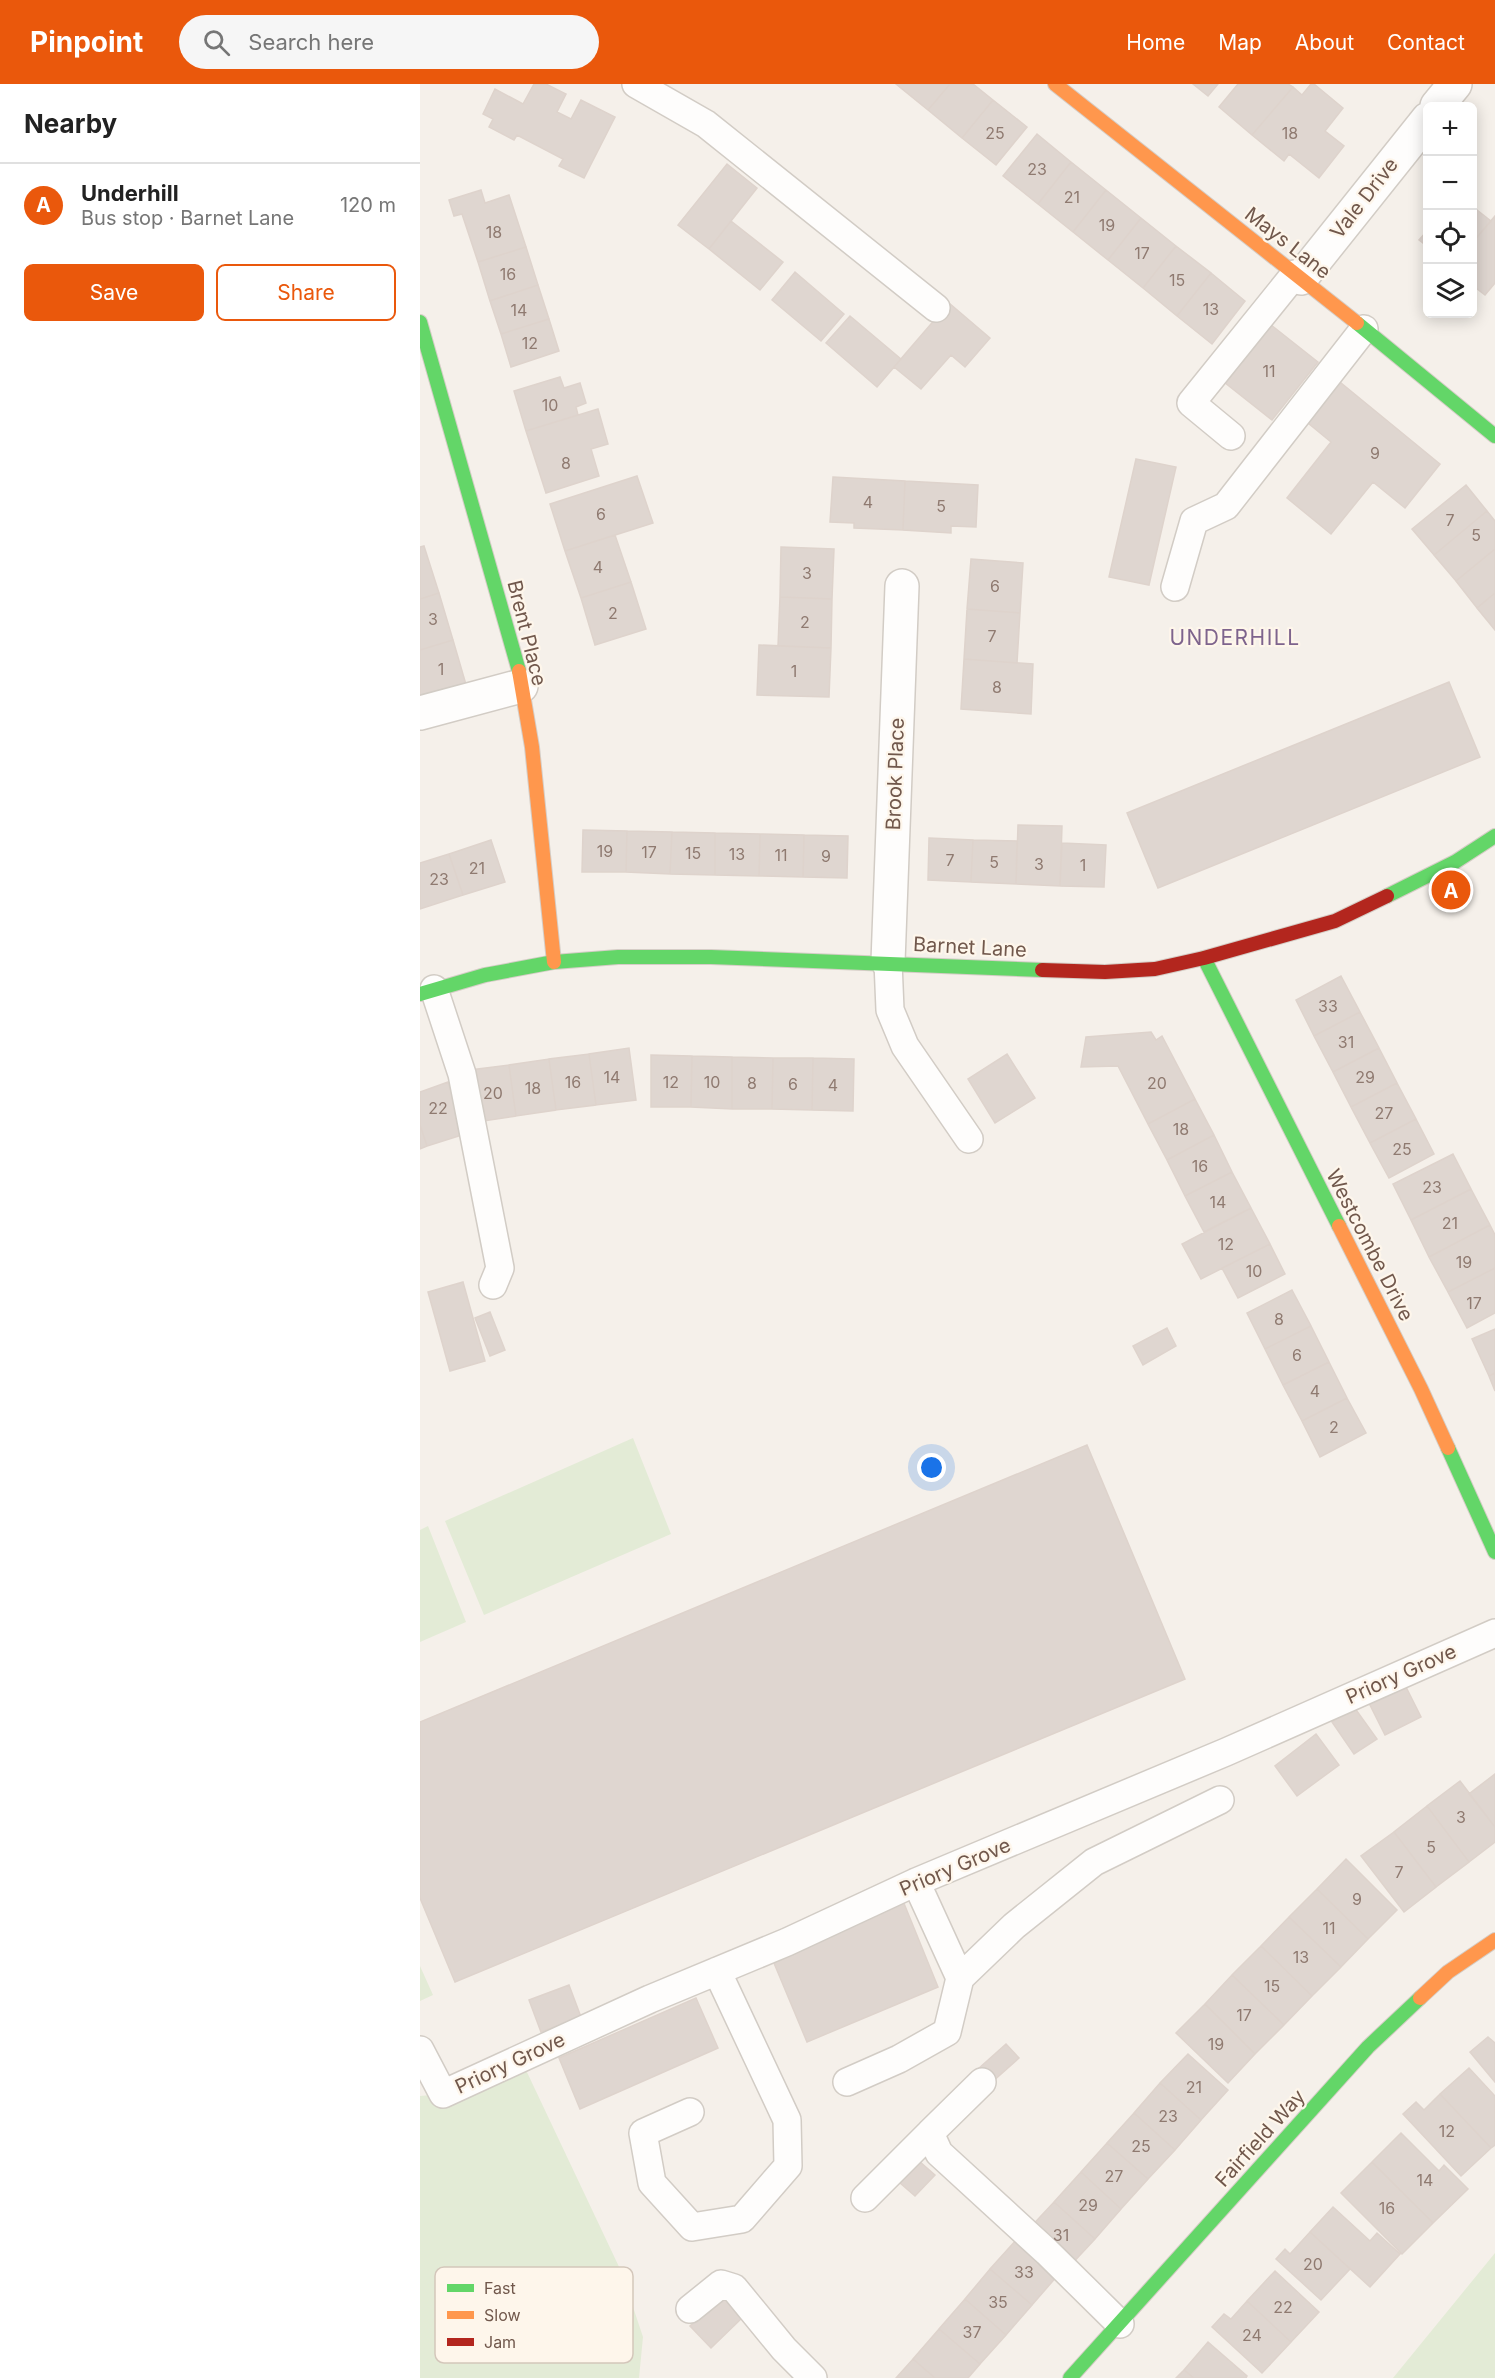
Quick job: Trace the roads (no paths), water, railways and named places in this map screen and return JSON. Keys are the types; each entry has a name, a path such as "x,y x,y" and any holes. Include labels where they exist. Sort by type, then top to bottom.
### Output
{"street":[{"name":"Mays Lane","path":"1055,84 1298,276 1495,436"},
{"path":"1440,102 1455,84"},
{"name":"Vale Drive","path":"1298,276 1423,124"},
{"name":"Brent Place","path":"420,322 518,664 532,747 554,962"},
{"name":"Brook Place","path":"888,962 902,586"},
{"path":"420,713 521,686"},
{"name":"Barnet Lane","path":"427,992 485,975 554,962 618,957 888,962 1105,972 1155,969 1204,958 1335,921 1455,862 1495,836"},
{"name":"Westcombe Drive","path":"1204,958 1420,1389 1495,1552"},
{"name":"Fairfield Way","path":"1070,2378 1368,2047 1448,1972 1495,1940"}],"lane":[{"path":"636,84 706,124 936,308"},
{"path":"1231,436 1191,403 1298,276"},
{"path":"1175,587 1194,521 1226,506 1364,329"},
{"path":"888,962 890,1010 905,1046 969,1139"},
{"path":"427,992 462,1074 500,1268 493,1285"},
{"name":"Priory Grove","path":"425,2060 443,2094 629,2009 787,1942 916,1882 1226,1752 1495,1633"},
{"path":"847,2082 899,2060 947,2032 960,1978 1014,1926 1094,1863 1220,1800"},
{"path":"916,1882 960,1978"},
{"path":"690,2112 643,2133 652,2183 692,2227 742,2218 788,2166 787,2120 717,1971"},
{"path":"865,2198 982,2082"},
{"path":"930,2133 939,2152 1047,2252 1120,2324"},
{"path":"690,2309 721,2284 734,2288 784,2349 813,2378"}],"place":[{"name":"Underhill","path":"1451,890"}],"district":[{"name":"UNDERHILL","path":"1235,638"}]}
